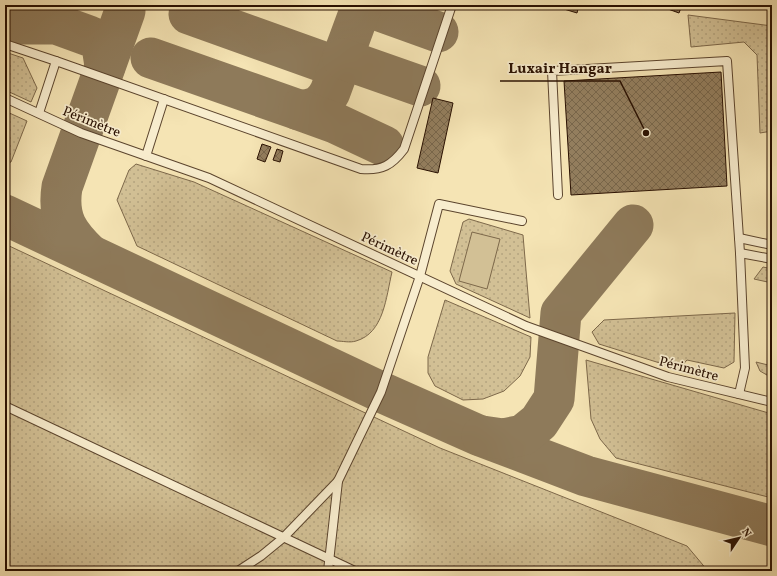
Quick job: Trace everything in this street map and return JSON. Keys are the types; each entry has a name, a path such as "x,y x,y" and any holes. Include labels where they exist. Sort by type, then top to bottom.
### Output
{"lane":[{"path":"5,44 164,99 361,170 375,171 396,160 404,149 452,5"},
{"path":"39,113 56,61"},
{"path":"558,195 552,71 727,61 740,253 745,368 739,394"},
{"name":"Périmètre","path":"5,98 81,133 209,178 526,326 558,339 668,377 772,402"},
{"path":"146,156 164,99"},
{"path":"238,571 261,556 284,538 338,481 381,392 420,276 439,204 522,222"},
{"path":"739,238 772,245"},
{"path":"740,253 772,258"},
{"path":"5,406 355,571"},
{"path":"328,571 328,558 338,481"}],"shaded area":[{"path":"688,15 772,26 772,131 760,133 757,55 744,42 691,47"},
{"path":"5,52 23,58 37,88 31,102 5,90"},
{"path":"5,111 27,121 11,162 5,164"},
{"path":"136,164 194,182 392,272 382,313 373,330 365,337 354,342 337,341 137,246 117,200 129,170"},
{"path":"469,219 523,235 530,318 456,284 450,271 463,222"},
{"path":"472,232 500,239 487,289 459,281"},
{"path":"5,244 440,448 687,546 708,571 16,571 5,566"},
{"path":"763,267 772,269 772,283 754,279"},
{"path":"445,300 531,337 530,357 520,376 504,391 483,399 463,400 435,386 428,373 428,357"},
{"path":"735,313 734,362 724,368 687,360 679,369 599,344 592,332 604,320"},
{"path":"586,360 772,414 772,498 616,458 600,439 591,419"},
{"path":"756,362 772,366 772,378 760,371"}],"building":[{"path":"551,5 579,5 577,13"},
{"path":"657,5 682,5 679,13"},
{"path":"721,72 727,186 571,195 564,81"},
{"path":"433,98 453,103 438,173 417,168"},
{"path":"262,144 271,147 265,162 257,159"},
{"path":"277,149 283,151 280,162 273,160"}],"taxiway":[{"path":"90,255 70,233 66,225 61,208 62,187 125,11 124,5"},
{"path":"151,58 299,110 314,108 321,104 330,92 362,5"},
{"path":"363,5 438,32"},
{"path":"189,14 340,68"},
{"path":"5,22 11,24 56,24 96,39 102,46 105,66"},
{"path":"343,59 420,86"},
{"path":"299,110 335,123 384,146"},
{"path":"5,215 381,392 478,435 586,476 772,526"},
{"path":"482,436 503,439 523,435 539,422 554,399 561,313 633,225"}],"place":[{"name":"Luxair Hangar","path":"646,133"}]}
